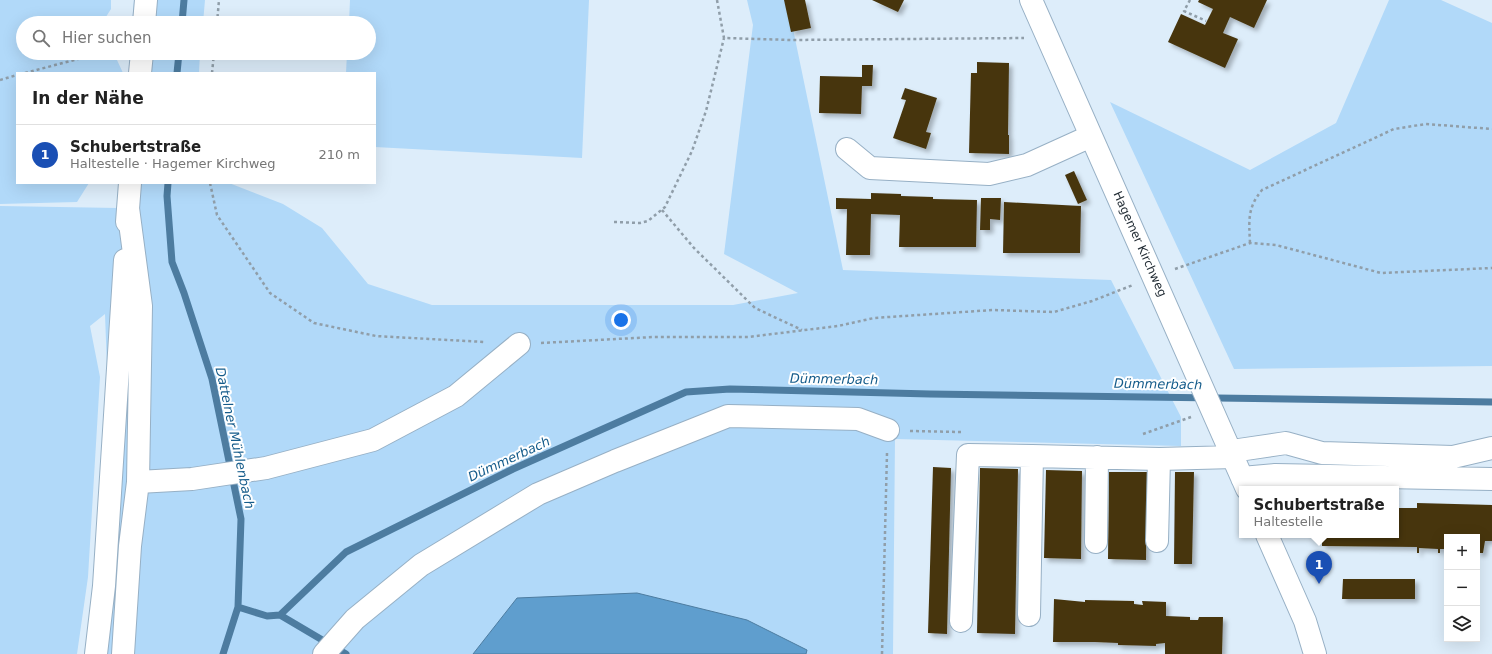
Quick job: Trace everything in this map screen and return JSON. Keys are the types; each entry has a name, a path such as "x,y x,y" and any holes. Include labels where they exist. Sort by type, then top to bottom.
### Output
{"street":[{"path":"145,16 146,0"},
{"name":"Hagemer Kirchweg","path":"1031,0 1154,276 1211,410 1233,454 1244,484"},
{"path":"140,72 141,60"},
{"path":"847,149 870,168 988,174 1027,164 1091,136"},
{"path":"96,654 104,586 130,184"},
{"path":"123,654 130,546 138,482 141,306 128,208"},
{"path":"138,482 192,479 266,468 373,440 456,396 519,344"},
{"path":"324,654 355,619 421,566 538,494 615,461 728,416 858,419 888,430"},
{"path":"961,621 968,455 1159,459 1233,454 1286,443 1322,453 1453,457 1492,448"},
{"path":"1029,615 1032,456"},
{"path":"1096,542 1097,457"},
{"path":"1157,542 1159,459"},
{"path":"1244,484 1276,475 1492,479"},
{"path":"1268,538 1305,621 1315,654"}],"path":[{"path":"218,16 219,0"},
{"path":"614,222 640,223 648,221 662,210 665,207 692,151 706,111 724,38 716,0"},
{"path":"1190,0 1184,11 1206,21"},
{"path":"724,38 799,40 1048,38"},
{"path":"29,72 74,60"},
{"path":"212,72 213,60"},
{"path":"0,80 16,75"},
{"path":"1250,243 1249,219 1253,202 1262,190 1394,129 1426,124 1492,129"},
{"path":"210,184 217,215 270,293 314,323 376,336 519,344 654,337 748,338 882,317 993,310 1054,312 1092,301 1154,276 1250,243 1276,245 1381,274 1492,268"},
{"path":"662,210 694,248 755,308 802,330"}],"shaded area":[{"path":"0,0 111,0 111,9 106,16 16,16 16,60 117,60 123,72 16,72 16,184 88,184 77,202 0,204"},
{"path":"134,0 205,0 204,16 133,16"},
{"path":"350,0 589,0 582,158 376,147 376,72 346,72 347,60 376,60 376,16 349,16"},
{"path":"747,0 787,0 843,270 1111,280 1181,417 1181,446 895,439 893,654 84,654 97,571 107,368 105,314 90,326 100,377 88,577 77,654 0,654 0,206 118,208 120,184 232,184 283,204 322,228 368,284 432,305 733,305 798,293 724,254 753,25"},
{"path":"1389,0 1441,0 1492,23 1492,366 1234,369 1110,102 1250,170 1336,123"},
{"path":"130,60 200,60 199,72 129,72"},
{"path":"637,593 747,620 807,650 806,654 473,654 517,598"}],"building":[{"path":"784,0 805,0 811,28 791,32"},
{"path":"872,0 904,0 898,12"},
{"path":"1199,0 1267,0 1254,28 1230,17 1223,33 1238,39 1225,68 1168,42 1181,14 1205,25 1213,9 1198,2"},
{"path":"977,62 1009,63 1009,154 969,153 971,73 977,73"},
{"path":"862,65 873,65 872,86 862,86 861,114 819,113 820,76 862,77"},
{"path":"905,88 937,98 926,132 931,133 926,149 893,138 906,100 901,99"},
{"path":"1074,171 1087,200 1078,204 1065,175"},
{"path":"871,193 933,197 933,199 977,200 976,247 899,247 900,215 871,214 870,255 846,255 847,209 836,209 836,198 871,199"},
{"path":"981,198 1001,198 1000,220 990,219 990,230 980,230"},
{"path":"1004,202 1081,206 1080,253 1003,253"},
{"path":"933,467 951,468 947,634 928,633"},
{"path":"980,468 1018,469 1015,634 977,633"},
{"path":"1046,470 1082,471 1081,559 1044,558"},
{"path":"1109,472 1147,472 1146,560 1108,559"},
{"path":"1175,472 1194,472 1192,564 1174,564"},
{"path":"1417,503 1492,505 1492,541 1485,541 1483,553 1480,553 1480,534 1444,534 1444,549 1440,549 1440,553 1438,553 1438,549 1419,548 1419,553 1417,553 1417,547 1322,546 1322,538 1399,538 1399,508 1417,508"},
{"path":"1343,579 1415,579 1415,599 1342,599"},
{"path":"1054,599 1085,602 1085,600 1134,601 1134,604 1143,605 1142,601 1166,602 1166,616 1190,617 1190,620 1198,620 1199,617 1223,617 1222,654 1165,654 1165,643 1156,644 1156,646 1118,645 1118,643 1095,642 1053,642"}],"waterway":[{"name":"Dattelner Mühlenbach","path":"183,16 184,0"},
{"name":"Dattelner Mühlenbach","path":"177,72 178,60"},
{"name":"Dattelner Mühlenbach","path":"168,184 167,196 172,262 184,293 212,379 241,519 238,607 223,654"},
{"name":"Dümmerbach","path":"238,607 267,616 280,615 346,552 513,469 686,392 730,389 930,394 1492,402"},
{"path":"280,615 346,654"}],"place":[{"name":"Schubertstraße","path":"1319,584"}]}
